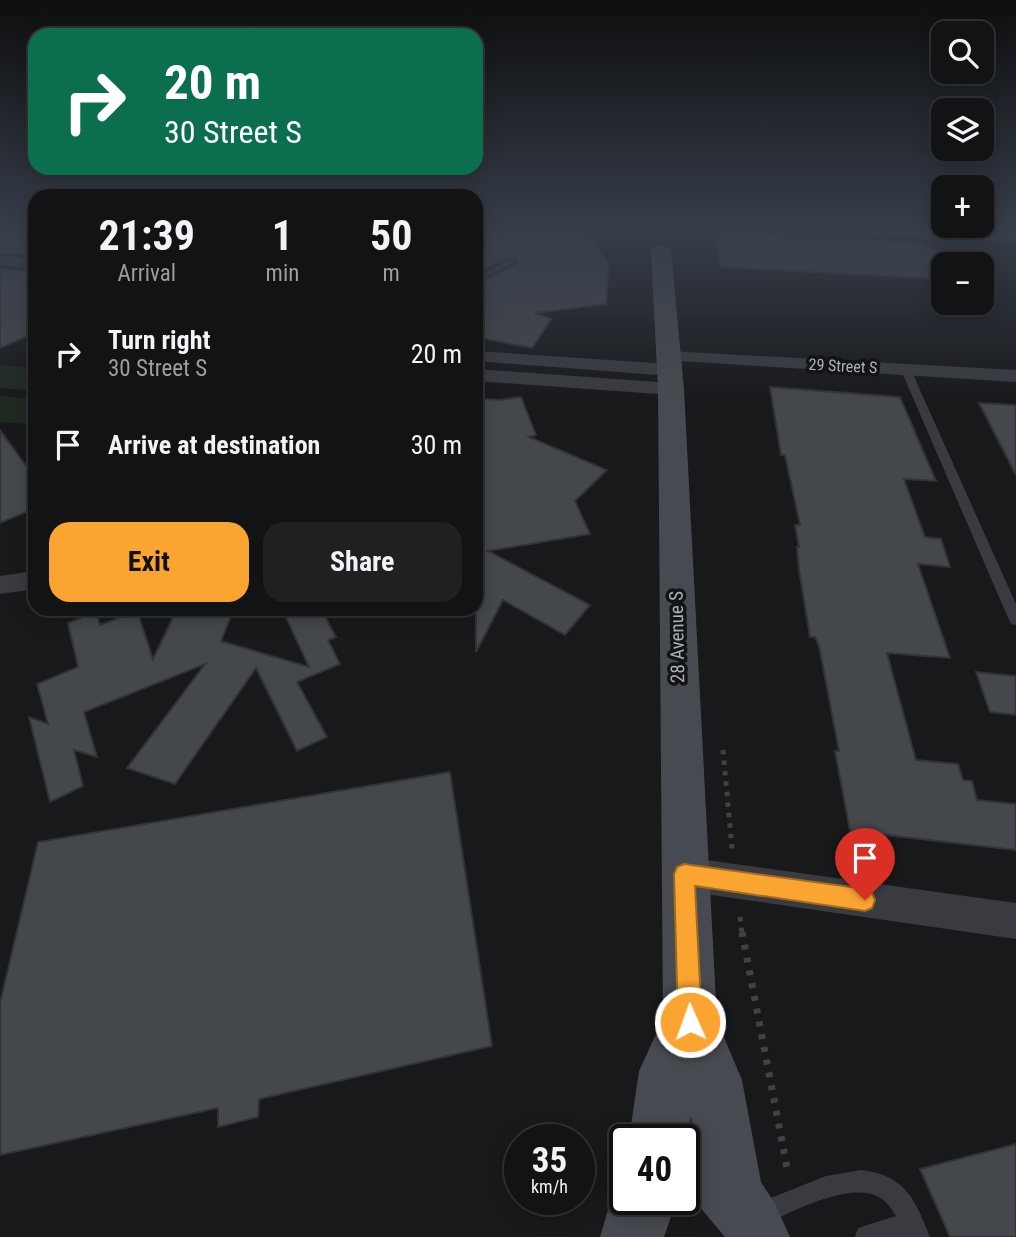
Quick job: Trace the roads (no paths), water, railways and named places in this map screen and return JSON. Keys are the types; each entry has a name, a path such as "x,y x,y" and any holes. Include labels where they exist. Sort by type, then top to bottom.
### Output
{"street":[{"name":"28 Avenue S","path":"658,287 670,371 690,1022 714,1080 731,1206"},
{"name":"29 Street S","path":"483,357 670,371"},
{"name":"29 Street S","path":"483,375 906,370 1016,376"},
{"path":"0,585 28,581"},
{"path":"684,874 1016,921"},
{"name":"28 Avenue S","path":"661,1124 667,1071 690,1022"}],"lane":[{"path":"906,370 1016,620"},
{"path":"731,1206 845,1181 862,1180 889,1189 901,1202 915,1230 867,1237"}]}
